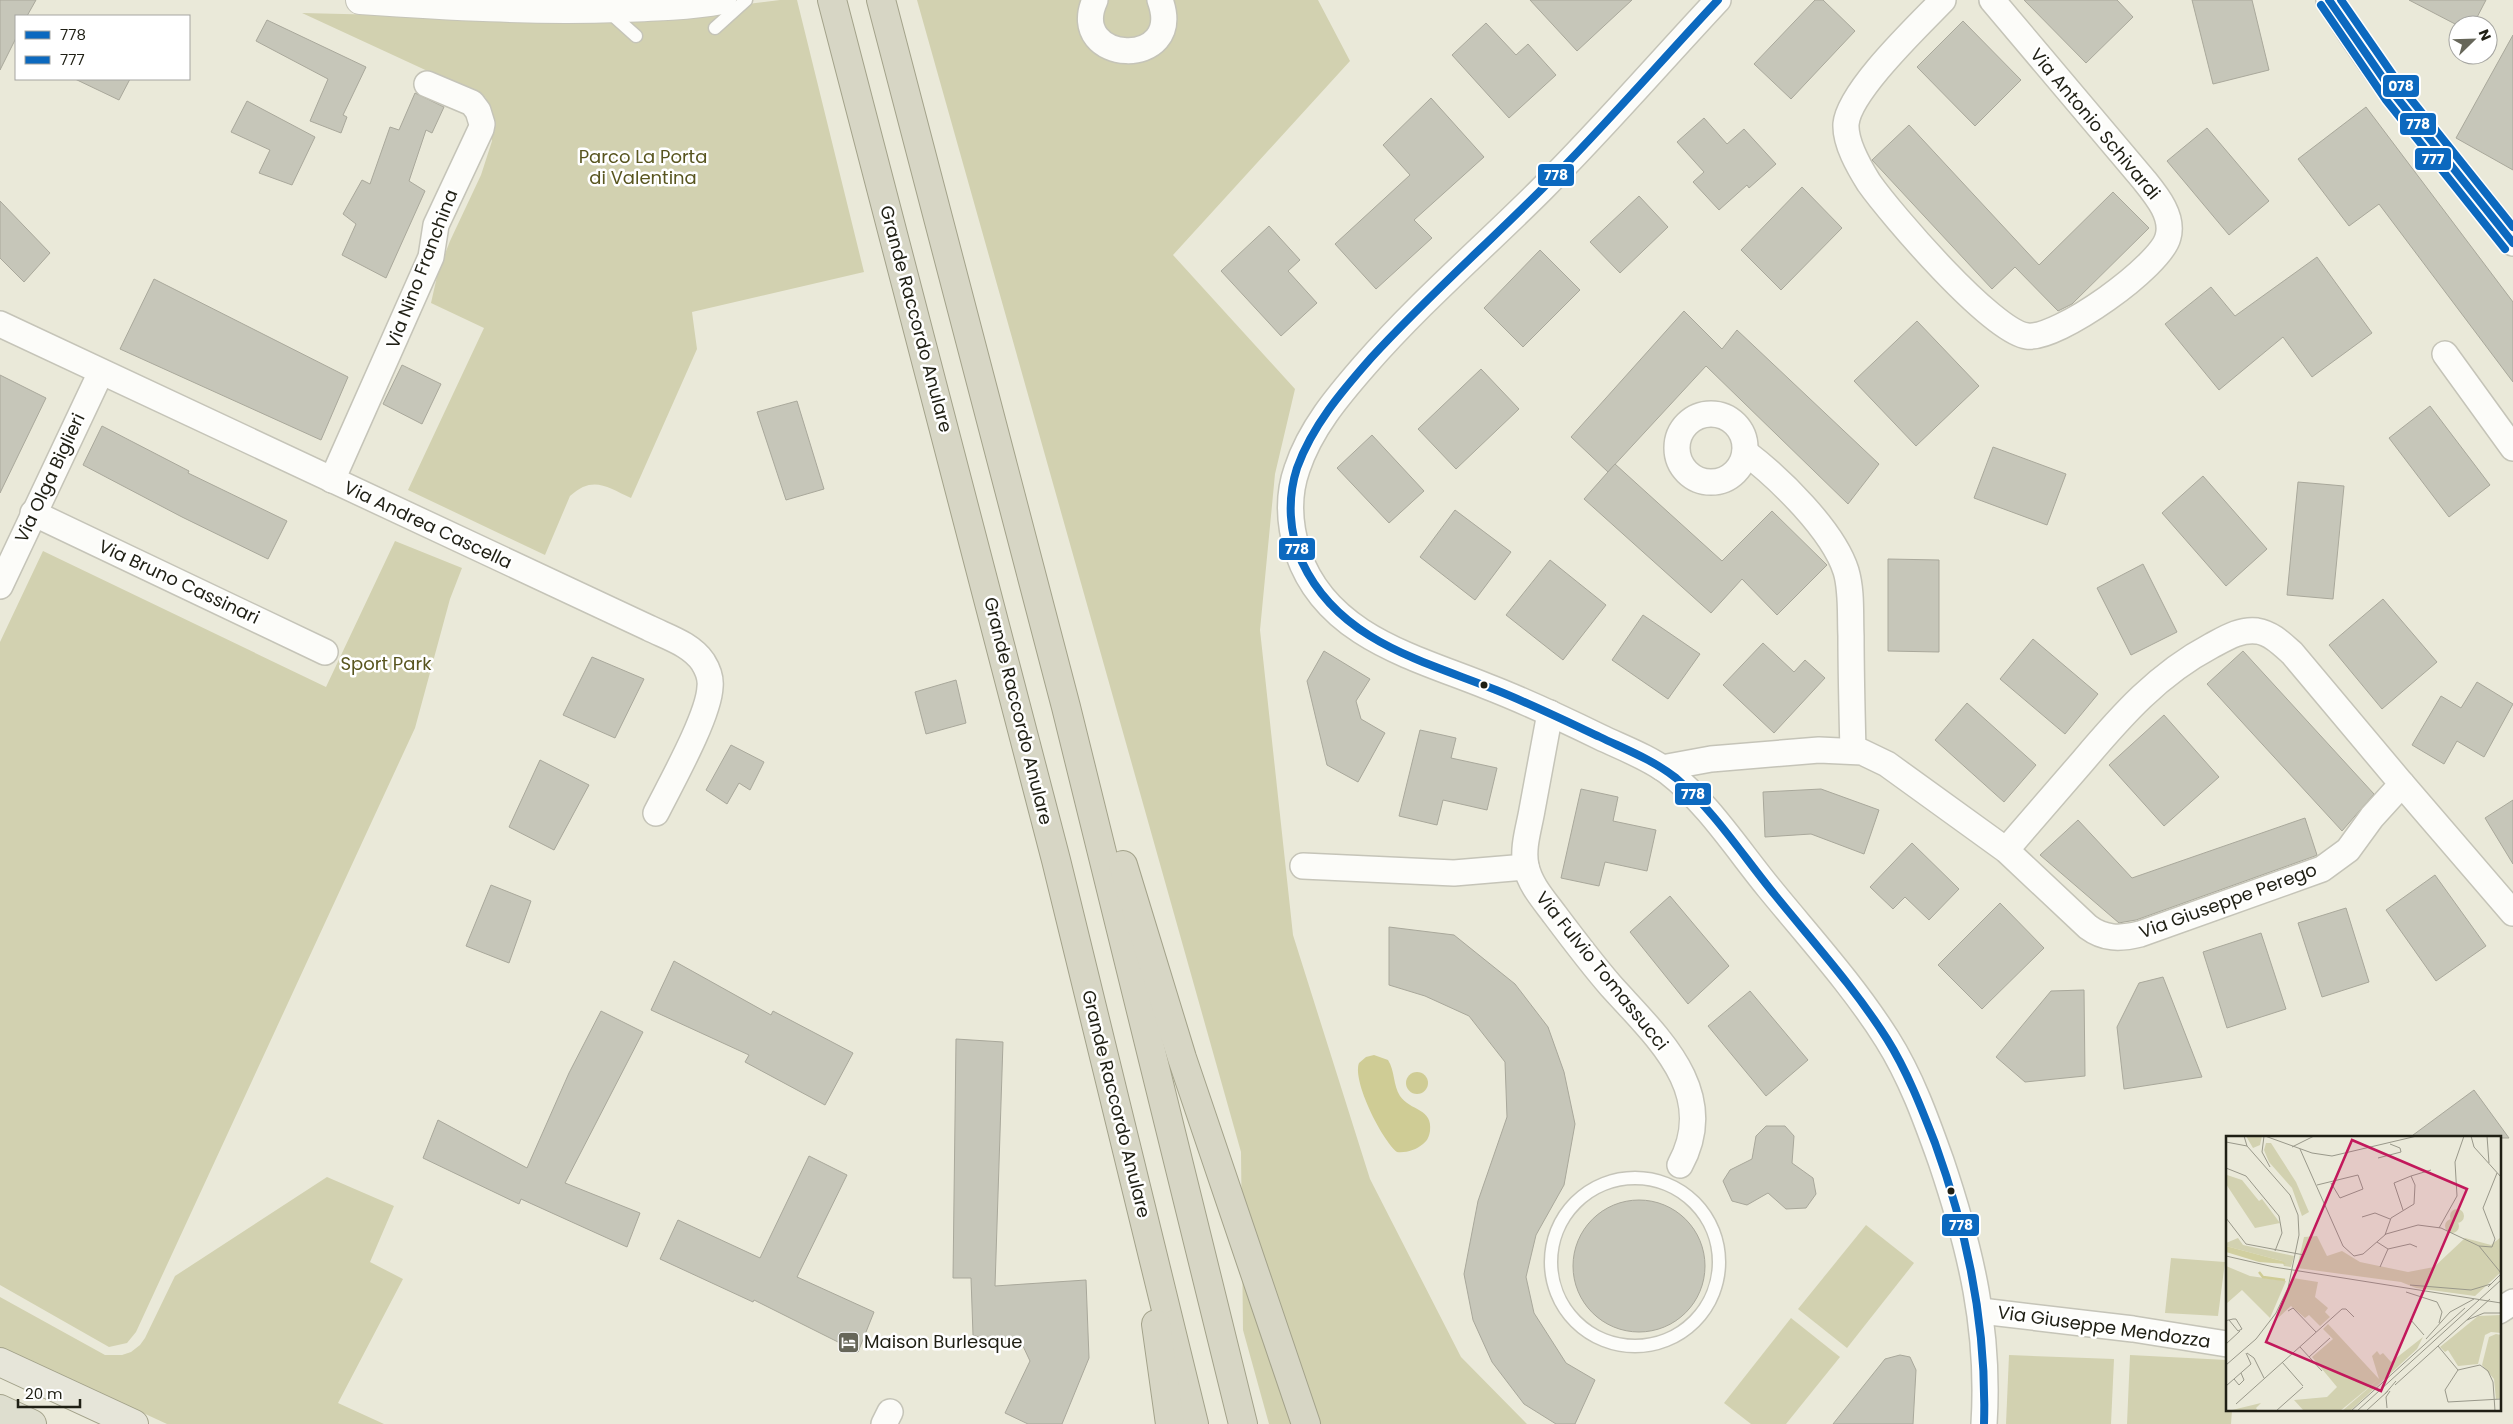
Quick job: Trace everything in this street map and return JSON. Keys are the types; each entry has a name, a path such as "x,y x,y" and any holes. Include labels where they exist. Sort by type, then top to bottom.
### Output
{"highway":[{"path":"882,4 1066,706 1243,1424"},
{"name":"Grande Raccordo Anulare","path":"834,10 1004,657 1194,1424"},
{"path":"1066,706 1121,857 1182,1058 1306,1424"},
{"path":"1150,1243 1159,1359 1170,1424"},
{"path":"0,1409 32,1424"}],"main road":[{"path":"0,1362 134,1424"}],"street":[{"path":"360,0 490,8 605,9 722,0"},
{"path":"1091,2 1090,18 1099,39 1113,49 1130,53 1152,44 1160,34 1164,22 1164,9 1160,0"},
{"path":"1718,0 1551,179 1436,290 1384,344 1323,417 1305,449 1293,481 1290,514 1299,556 1312,585 1338,614 1357,630 1390,648 1550,713 1662,768 1690,792 1722,829 1857,997 1895,1052 1920,1104 1952,1194 1971,1260 1981,1311 1986,1356 1984,1424"},
{"name":"Via Antonio Schivardi","path":"1943,0 1860,92 1847,117 1848,139 1861,169 1880,198 1972,298 2008,328 2021,335 2034,336 2048,333 2064,326 2106,299 2160,253 2167,242 2169,228 2162,206 2144,180 1992,0"},
{"path":"2329,0 2353,37 2416,124 2513,242"},
{"name":"Via Nino Franchina","path":"332,480 431,257 436,225 482,129 478,111 472,103 427,84"},
{"name":"Via Andrea Cascella","path":"0,324 649,628 694,652 703,662 709,677 710,693 702,716 656,813"},
{"path":"2445,354 2513,448"},
{"name":"Via Olga Biglieri","path":"0,586 101,372"},
{"path":"1745,452 1776,478 1825,532 1846,570 1850,596 1852,751"},
{"name":"Via Bruno Cassinari","path":"34,513 325,652"},
{"path":"2006,850 2120,718 2152,686 2192,656 2226,638 2245,631 2262,632 2288,649 2513,912"},
{"name":"Via Fulvio Tomassucci","path":"1550,713 1526,842 1526,867 1533,885 1567,932 1658,1039 1679,1070 1689,1094 1694,1122 1691,1142 1674,1175"},
{"name":"Via Giuseppe Perego","path":"1662,768 1711,758 1788,751 1852,751 1869,755 1887,764 2006,850 2093,931 2106,936 2126,937 2229,903 2322,869 2348,850 2372,817 2402,784"},
{"path":"1303,866 1454,874 1526,867"},
{"path":"2500,1310 2513,1302"},
{"name":"Via Giuseppe Mendozza","path":"1981,1311 2134,1329 2226,1344"}],"lane":[{"path":"715,28 746,0"},
{"path":"605,9 636,36"},
{"path":"1674,1175 1692,1198 1716,1235 1719,1280 1699,1319 1662,1344 1618,1346 1578,1326 1554,1289 1551,1244 1571,1205 1608,1180 1674,1175"}],"green space":[{"name":"Parco La Porta di Valentina","path":"780,0 797,0 864,272 692,312 697,349 631,498 600,485 586,486 578,490 570,496 545,555 408,490 484,328 431,303 438,272 450,241 481,175 492,141 486,98 302,13 550,19 673,13"},
{"path":"917,0 1318,0 1350,61 1173,255 1295,389 1275,474 1260,630 1293,935 1370,1179 1461,1357 1527,1424 1269,1424 1243,1330 1241,1152"},
{"name":"Sport Park","path":"395,541 462,568 450,599 415,728 136,1332 127,1343 109,1347 0,1285 0,642 43,551 326,687"},
{"path":"327,1177 394,1206 370,1262 403,1279 338,1403 384,1424 167,1424 0,1347 0,1297 105,1355 122,1355 131,1352 145,1338 175,1276"},
{"path":"1866,1225 1914,1263 1847,1348 1798,1309"},
{"path":"2171,1258 2225,1262 2218,1316 2165,1313"},
{"path":"1791,1318 1840,1357 1786,1424 1751,1424 1724,1403"},
{"path":"2009,1355 2114,1359 2111,1424 2006,1424"},
{"path":"2130,1355 2226,1360 2226,1412 2232,1412 2231,1424 2127,1424"}],"shaded area":[{"path":"1374,1055 1388,1060 1400,1096 1409,1105 1420,1110 1428,1118 1430,1131 1427,1140 1414,1149 1397,1152 1384,1136 1364,1096 1358,1072 1359,1063 1366,1057"},
{"path":"1417,1072 1425,1075 1428,1083 1425,1091 1417,1094 1409,1091 1406,1083 1409,1075"}],"building":[{"path":"0,0 36,0 28,15 15,15 15,40 0,70"},
{"path":"1530,0 1632,0 1577,51"},
{"path":"1815,0 1823,0 1855,31 1791,99 1754,64"},
{"path":"2024,0 2117,0 2133,17 2086,63"},
{"path":"2192,0 2252,0 2269,70 2213,84"},
{"path":"2409,0 2486,0 2478,15 2448,15 2448,20"},
{"path":"267,20 366,67 343,115 347,117 341,133 310,121 328,79 256,41"},
{"path":"1963,21 2021,80 1975,126 1917,67"},
{"path":"1486,23 1516,55 1528,44 1556,75 1509,118 1452,55"},
{"path":"2513,35 2513,170 2456,138"},
{"path":"77,80 129,80 119,100"},
{"path":"415,93 444,107 432,133 426,130 409,181 425,191 386,278 342,255 356,224 343,214 362,180 370,184 390,127 399,130"},
{"path":"1431,98 1484,157 1414,220 1432,238 1376,289 1335,244 1410,175 1383,145"},
{"path":"247,101 315,137 292,185 259,173 270,150 231,132"},
{"path":"2366,107 2513,302 2513,382 2379,204 2349,226 2298,159"},
{"path":"1704,118 1727,144 1744,129 1776,164 1749,188 1747,185 1719,210 1693,182 1704,172 1677,142"},
{"path":"1909,125 2039,265 2113,192 2149,228 2072,304 2058,311 2015,267 1992,289 1872,160"},
{"path":"2207,128 2269,201 2229,235 2167,161"},
{"path":"1802,187 1842,228 1781,290 1741,250"},
{"path":"1639,196 1668,227 1620,273 1590,242"},
{"path":"0,201 50,253 24,282 0,258"},
{"path":"1269,226 1300,260 1288,271 1317,303 1281,336 1221,271"},
{"path":"1540,250 1580,290 1523,347 1484,308"},
{"path":"2317,257 2372,333 2312,377 2283,337 2219,390 2165,324 2211,287 2235,316"},
{"path":"154,279 348,377 321,440 120,349"},
{"path":"1684,311 1722,349 1737,330 1879,464 1848,504 1706,366 1608,472 1571,437"},
{"path":"1917,321 1979,386 1916,446 1854,381"},
{"path":"402,365 441,384 422,424 383,404"},
{"path":"1481,369 1519,409 1456,469 1418,429"},
{"path":"0,375 46,398 0,493"},
{"path":"797,401 824,489 786,500 757,412"},
{"path":"2430,406 2490,485 2449,517 2389,438"},
{"path":"102,426 189,471 188,473 287,521 268,559 182,517 83,465"},
{"path":"1372,435 1424,491 1389,523 1337,468"},
{"path":"1993,447 2066,474 2047,525 1974,498"},
{"path":"1615,464 1722,561 1772,511 1827,565 1777,615 1742,579 1711,613 1584,499"},
{"path":"2203,476 2267,549 2226,586 2162,513"},
{"path":"2298,482 2344,486 2333,599 2287,595"},
{"path":"1455,510 1511,552 1475,600 1420,557"},
{"path":"1888,559 1939,560 1939,652 1888,651"},
{"path":"1550,560 1606,605 1563,660 1506,615"},
{"path":"2143,564 2177,632 2131,655 2097,588"},
{"path":"2383,599 2437,662 2382,709 2329,645"},
{"path":"1643,615 1700,654 1668,699 1612,660"},
{"path":"2033,639 2098,694 2065,734 2000,679"},
{"path":"1763,643 1794,672 1805,660 1825,678 1774,733 1723,685"},
{"path":"1324,651 1370,679 1356,701 1361,719 1385,733 1358,782 1327,765 1307,681"},
{"path":"2243,651 2374,794 2342,831 2207,684"},
{"path":"592,657 644,679 615,738 563,715"},
{"path":"956,680 966,723 926,734 915,692"},
{"path":"2477,682 2513,704 2484,757 2457,741 2444,764 2412,745 2441,696 2461,708"},
{"path":"1967,703 2036,765 2004,802 1935,740"},
{"path":"2164,715 2219,777 2164,826 2109,765"},
{"path":"1420,730 1456,738 1451,758 1497,768 1487,810 1443,800 1437,825 1399,816"},
{"path":"731,745 764,762 750,790 739,783 727,804 706,790"},
{"path":"540,760 589,785 554,850 509,827"},
{"path":"1581,789 1618,797 1613,821 1656,830 1647,871 1605,862 1599,886 1561,878"},
{"path":"1821,789 1879,810 1864,854 1811,834 1765,837 1763,792"},
{"path":"2513,800 2513,864 2485,818"},
{"path":"2305,818 2317,855 2136,920 2119,923 2040,855 2078,820 2132,878"},
{"path":"1912,843 1959,889 1929,920 1905,897 1893,909 1870,887"},
{"path":"2435,875 2486,946 2436,981 2386,910"},
{"path":"491,885 531,901 509,963 466,946"},
{"path":"1670,896 1729,966 1688,1004 1630,932"},
{"path":"2000,903 2044,948 1982,1009 1938,965"},
{"path":"2346,908 2369,982 2322,997 2298,923"},
{"path":"1389,927 1454,935 1515,984 1548,1027 1564,1072 1575,1124 1564,1185 1536,1235 1526,1277 1534,1313 1566,1363 1595,1380 1575,1424 1556,1424 1524,1404 1492,1362 1473,1320 1464,1274 1478,1201 1507,1117 1505,1062 1469,1016 1425,996 1389,985"},
{"path":"2261,933 2286,1009 2227,1028 2203,952"},
{"path":"674,961 771,1015 773,1011 853,1053 825,1105 745,1062 749,1055 651,1010"},
{"path":"2163,977 2202,1077 2124,1089 2117,1027 2139,983"},
{"path":"2084,990 2085,1076 2025,1082 1996,1057 2051,991"},
{"path":"1750,991 1808,1060 1766,1096 1708,1026"},
{"path":"601,1011 643,1032 565,1183 640,1213 627,1247 521,1199 519,1204 423,1158 438,1120 527,1168 569,1073"},
{"path":"956,1039 1003,1042 995,1286 1086,1280 1089,1358 1062,1424 1028,1424 1005,1413 1030,1361 1022,1344 1000,1345 973,1335 971,1278 953,1278"},
{"path":"2474,1090 2509,1138 2500,1138 2500,1136 2412,1136"},
{"path":"1766,1126 1785,1126 1794,1136 1792,1163 1813,1178 1816,1194 1806,1208 1786,1209 1768,1193 1747,1205 1732,1201 1723,1181 1730,1170 1752,1159 1756,1136"},
{"path":"809,1156 847,1175 797,1277 874,1312 858,1352 754,1300 753,1302 660,1259 678,1220 760,1258"},
{"path":"1639,1200 1652,1201 1664,1205 1686,1219 1700,1241 1704,1253 1704,1279 1700,1291 1686,1313 1664,1327 1652,1331 1639,1332 1626,1331 1614,1327 1592,1313 1578,1291 1574,1279 1573,1266 1574,1253 1578,1241 1592,1219 1614,1205 1626,1201"},
{"path":"1900,1355 1910,1357 1916,1370 1913,1424 1833,1424 1885,1359"}],"transit line":[{"name":"778","path":"1718,0 1565,166 1412,315 1349,383 1319,423 1297,468 1291,504 1294,539 1302,562 1318,589 1337,611 1360,629 1411,657 1522,701 1630,751 1676,778 1716,820 1847,983 1887,1039 1901,1064 1935,1143 1947,1177 1966,1246 1979,1316 1984,1388 1984,1424"},
{"name":"778","path":"2329,0 2394,94 2513,243"},
{"name":"078","path":"2341,0 2402,88 2513,227"},
{"name":"777","path":"2321,5 2386,100 2505,249"}],"place":[{"name":"Maison Burlesque","path":"848,1342"}]}
